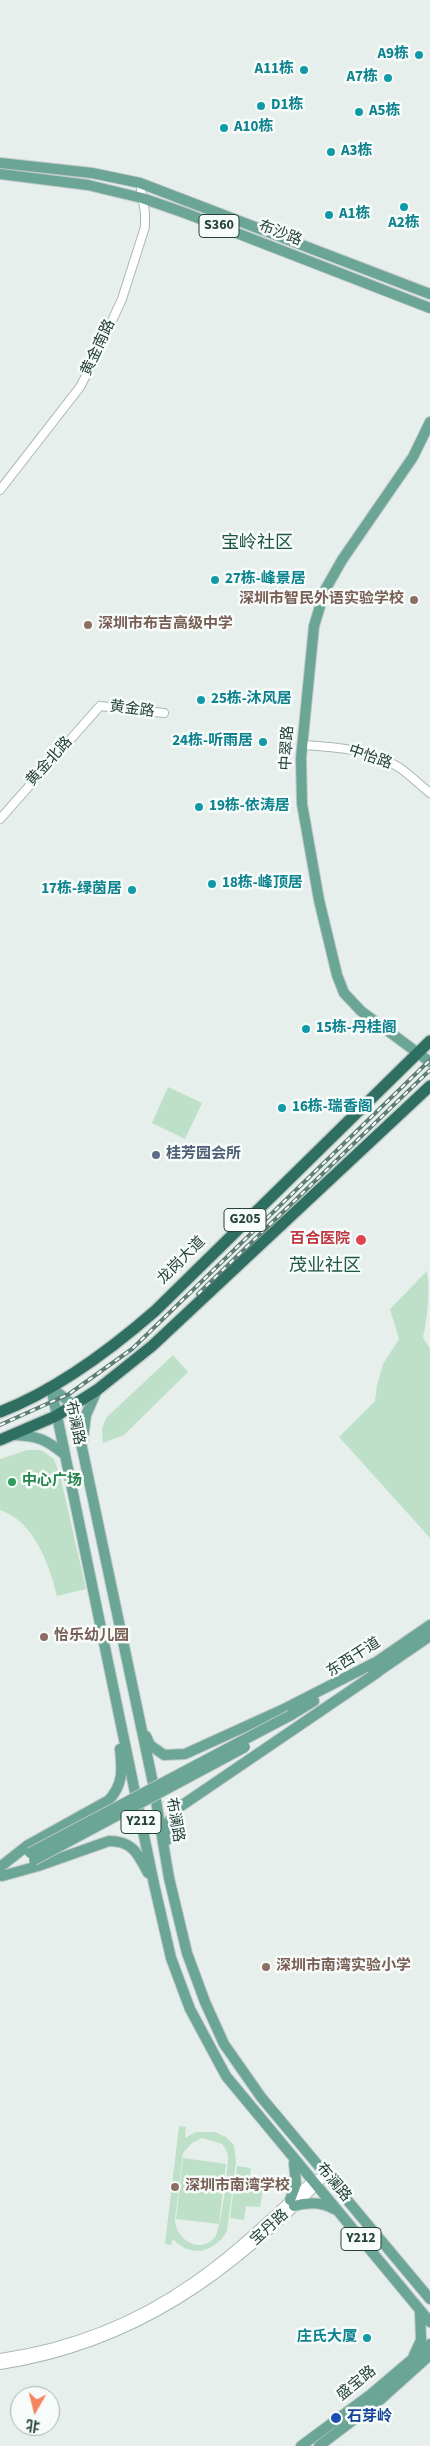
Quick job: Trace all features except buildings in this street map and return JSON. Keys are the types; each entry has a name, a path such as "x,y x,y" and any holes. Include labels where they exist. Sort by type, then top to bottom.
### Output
{"highway":[{"name":"龙岗大道","path":"0,1412 38,1396 119,1342 155,1310 430,1041"},
{"name":"G205","path":"0,1440 56,1416 97,1390 152,1346 430,1086"}],"main road":[{"name":"布沙路","path":"0,163 92,173 140,183 430,294"},
{"name":"布沙路","path":"0,174 88,185 142,198 430,308"},
{"name":"中翠路","path":"430,422 413,457 342,560 325,590 314,626 302,745 302,804 320,900 337,976 344,993 361,1011 430,1062"},
{"name":"布澜路","path":"52,1387 73,1405 152,1783 169,1878 187,1953 205,2002 224,2044 261,2097 429,2298"},
{"name":"布澜路","path":"52,1387 56,1416 154,1884 171,1958 197,2025 226,2076 430,2322"},
{"path":"82,1448 86,1415 97,1390"},
{"path":"12,1435 36,1436 52,1444 65,1455"},
{"path":"84,1548 103,1544"},
{"name":"东西干道","path":"376,1668 430,1625"},
{"name":"东西干道","path":"0,1872 293,1718 430,1636"},
{"path":"134,1696 150,1745 164,1755 179,1756 376,1668"},
{"path":"169,1878 168,1823 178,1808 376,1668"},
{"path":"0,1872 16,1853 100,1806 116,1792 120,1783 122,1768 115,1698"},
{"path":"0,1872 38,1866 100,1843 120,1841 129,1844 137,1852 154,1884"},
{"path":"292,2157 297,2174 292,2203 322,2204 337,2211"},
{"path":"420,2310 421,2340 413,2363 430,2362"},
{"name":"盛宝路","path":"320,2446 381,2398 430,2344"},
{"name":"盛宝路","path":"301,2446 413,2363 430,2355"}],"street":[{"name":"黄金南路","path":"0,490 80,387 122,299 145,227 145,213 140,183"},
{"name":"黄金路","path":"100,706 164,713"},
{"name":"黄金北路","path":"0,819 100,706"},
{"name":"中怡路","path":"302,745 338,747 368,754 399,768 430,793"},
{"path":"273,2135 285,2125"},
{"name":"宝丹路","path":"0,2364 49,2355 96,2340 175,2303 218,2274 292,2203 326,2175"},
{"name":"宝丹路","path":"0,2358 48,2349 94,2334 174,2295 214,2267 292,2203"}],"green space":[{"path":"168,1087 202,1103 185,1139 152,1123"},
{"path":"427,1271 428,1303 423,1337 430,1349 430,1538 339,1437 375,1401 383,1364 399,1339 390,1309"},
{"path":"173,1355 188,1372 124,1435 103,1443 102,1429 106,1418"},
{"path":"27,1450 41,1450 54,1459 61,1479 86,1589 57,1596 50,1571 31,1534 12,1516 0,1510 0,1459"},
{"path":"179,2126 186,2127 185,2138 196,2132 215,2132 226,2137 234,2145 236,2162 227,2231 216,2244 202,2250 194,2251 187,2249 173,2239 171,2245 165,2244","holes":["202,2138 222,2144 228,2157 220,2223 215,2237 203,2245 196,2245 184,2239 176,2227 175,2219 183,2153 192,2143"]},
{"path":"183,2158 226,2164 219,2224 176,2219"},
{"path":"237,2166 251,2168 249,2181 264,2183 260,2207 246,2206 244,2220 230,2218 233,2193 248,2193 234,2191"}],"railway":[{"path":"0,1425 69,1394 132,1349 430,1060"},
{"path":"198,1294 430,1070"}],"place":[{"name":"A9栋","path":"419,55"},
{"name":"A11栋","path":"304,70"},
{"name":"A7栋","path":"388,78"},
{"name":"D1栋","path":"261,106"},
{"name":"A5栋","path":"359,112"},
{"name":"A10栋","path":"224,128"},
{"name":"A3栋","path":"331,152"},
{"name":"A2栋","path":"404,207"},
{"name":"A1栋","path":"329,215"},
{"name":"27栋-峰景居","path":"215,580"},
{"name":"深圳市智民外语实验学校","path":"414,600"},
{"name":"深圳市布吉高级中学","path":"88,625"},
{"name":"25栋-沐风居","path":"201,700"},
{"name":"24栋-听雨居","path":"263,742"},
{"name":"19栋-依涛居","path":"199,807"},
{"name":"18栋-峰顶居","path":"212,884"},
{"name":"17栋-绿茵居","path":"132,890"},
{"name":"15栋-丹桂阁","path":"306,1029"},
{"name":"16栋-瑞香阁","path":"282,1108"},
{"name":"桂芳园会所","path":"156,1155"},
{"name":"百合医院","path":"361,1240"},
{"name":"中心广场","path":"12,1482"},
{"name":"怡乐幼儿园","path":"44,1637"},
{"name":"深圳市南湾实验小学","path":"266,1967"},
{"name":"深圳市南湾学校","path":"175,2187"},
{"name":"庄氏大厦","path":"367,2338"},
{"name":"石芽岭","path":"336,2418"}],"district":[{"name":"宝岭社区","path":"257,544"},
{"name":"茂业社区","path":"325,1267"}]}
